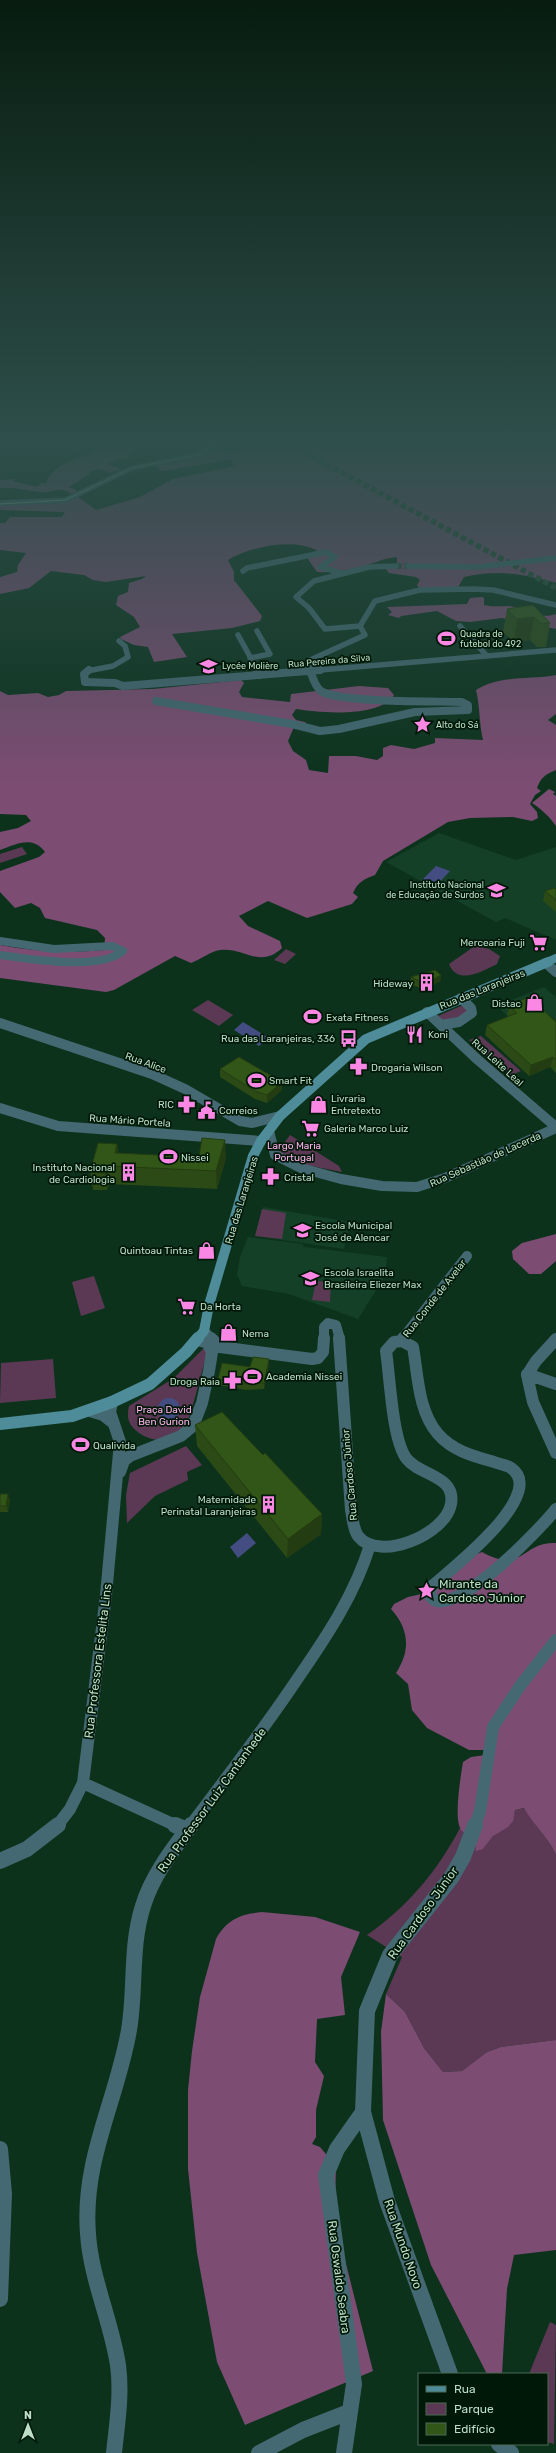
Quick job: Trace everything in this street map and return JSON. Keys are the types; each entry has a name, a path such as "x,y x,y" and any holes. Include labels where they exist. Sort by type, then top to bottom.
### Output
{"main road":[{"name":"Rua das Laranjeiras","path":"0,1424 65,1417 90,1411 150,1384 167,1371 204,1330 209,1305 253,1156 261,1141 280,1116 366,1039 556,958"}],"street":[{"path":"243,571 247,568 294,558"},
{"path":"333,558 320,567 342,574"},
{"path":"408,566 478,567 552,558"},
{"path":"360,626 324,629 308,608 296,597 314,581 369,567 396,566"},
{"path":"360,626 375,601 420,590 493,590 556,605"},
{"path":"156,701 297,725 310,730 327,730 415,712 463,711 470,708 462,702 331,695 322,692 315,686 308,661 365,635 364,630 360,626"},
{"path":"460,626 487,656"},
{"path":"250,658 270,654 257,631"},
{"path":"238,635 260,676"},
{"name":"Rua Pereira da Silva","path":"119,641 125,646 128,658 113,666 87,670 84,674 85,682 115,683 123,686 311,672 556,650"},
{"path":"0,941 54,949 112,946 123,951 120,956 107,959 74,960 24,960 0,954"},
{"path":"546,963 556,972"},
{"path":"441,1025 459,1022 472,1013 471,1008 461,998"},
{"name":"Rua Leite Leal","path":"427,1012 556,1128"},
{"name":"Rua Alice","path":"0,1023 152,1074 185,1089 240,1121 252,1123 280,1116"},
{"name":"Rua Mário Portela","path":"0,1108 43,1123 58,1126 230,1137 261,1141"},
{"path":"230,1137 241,1133 240,1121"},
{"name":"Rua Sebastião de Lacerda","path":"269,1131 271,1148 275,1155 290,1165 308,1171 400,1188 427,1185 556,1128"},
{"name":"Rua Conde de Avelar","path":"401,1341 467,1256"},
{"name":"Rua Cardoso Júnior","path":"216,1349 315,1359 324,1351 324,1327 328,1324 336,1325 339,1331 351,1510 357,1534 370,1545"},
{"path":"117,1478 124,1461 130,1456 181,1436 193,1426 202,1402 216,1349 204,1330"},
{"path":"556,1339 527,1374 528,1387 556,1454"},
{"path":"195,1341 206,1342 216,1349"},
{"path":"370,1545 391,1546 419,1539 447,1515 452,1501 448,1486 413,1464 405,1456 399,1444 386,1350 391,1344 401,1341 411,1345 416,1352 423,1405 437,1433 451,1446 464,1454 511,1468 518,1474 521,1483 521,1493 516,1502 486,1538 432,1586 429,1591 430,1598 434,1601 443,1603 463,1593 523,1547 556,1509"},
{"path":"527,1374 556,1384"},
{"name":"Rua Professora Estelita Lins","path":"0,1861 15,1856 34,1845 52,1830 78,1798 83,1783 106,1595 120,1442 112,1422 110,1412 112,1402"},
{"path":"90,1411 104,1415 112,1422"},
{"name":"Rua Professor Luiz Cantanhede","path":"114,2453 120,2398 117,2357 97,2280 88,2237 88,2200 92,2162 119,2080 127,2044 134,1996 138,1922 150,1889 187,1830 238,1766 320,1646 353,1590 366,1561 370,1545"},
{"name":"Rua Cardoso Júnior","path":"364,2112 367,2011 379,1978 390,1955 450,1878 462,1857 480,1811 494,1727 520,1686 556,1640"},
{"path":"83,1783 187,1830"},
{"name":"Rua Mundo Novo","path":"364,2112 387,2201 450,2373"},
{"name":"Rua Oswaldo Seabra","path":"344,2453 354,2384 326,2175 331,2155 337,2145 364,2112"},
{"path":"0,2149 4,2194 0,2299"},
{"path":"259,2453 330,2417 349,2412"},
{"path":"499,2445 511,2453"}],"shaded area":[{"path":"22,558 231,558 228,560 234,572 234,580 262,616 260,621 232,628 172,634 187,657 154,662 148,647 134,645 121,639 120,637 140,627 134,617 116,605 118,596 128,592 129,583 142,579 146,576 106,582 93,580 84,575 51,571 29,588 0,594 0,577 17,572 18,565"},
{"path":"390,558 359,567 331,572 317,572 308,559"},
{"path":"397,558 556,558 556,583 522,575 488,573 464,577 458,587 419,588 417,585 420,580 416,577 389,573 386,569 397,567"},
{"path":"470,598 484,598 484,605 519,608 542,616 556,614 556,629 502,618 470,622 456,621 437,611 401,616 399,618 388,615 392,612 387,607 467,604"},
{"path":"556,675 556,714 548,720 556,725 556,770 542,779 537,788 541,791 535,795 530,804 537,812 538,818 532,821 513,817 470,818 448,822 383,861 375,875 357,886 353,893 358,897 352,904 307,918 268,901 239,916 248,926 280,941 282,948 274,954 266,957 252,956 237,951 220,950 191,963 175,956 114,990 106,992 0,978 0,945 65,952 91,951 104,950 105,938 97,930 45,918 40,908 31,903 15,908 0,892 0,871 39,857 45,852 40,847 30,842 24,842 0,850 0,832 18,828 31,821 26,815 0,814 0,691 8,695 38,693 48,697 59,695 66,691 153,689 241,680 244,683 239,692 242,697 290,702 291,694 359,686 388,688 394,695 387,702 363,711 319,712 296,709 292,715 296,720 305,722 308,726 294,727 288,741 293,751 306,760 309,770 328,773 329,756 356,756 377,760 383,756 383,748 391,745 414,749 435,743 435,738 483,740 476,690 485,685 504,680"},
{"path":"549,789 555,792 553,794 556,796 556,826 545,813 532,803"},
{"name":"Instituto Nacional de Educação de Surdos","path":"439,833 516,860 556,847 556,940 505,918 496,922 386,862"},
{"path":"544,987 556,997 556,1073 522,1030 497,1006"},
{"name":"Escola Municipal José de Alencar","path":"263,1207 350,1222 344,1249 255,1236"},
{"path":"556,1234 556,1261 541,1274 529,1274 513,1259 512,1251 522,1243"},
{"name":"Escola Israelita Brasileira Eliezer Max","path":"248,1237 303,1244 304,1248 387,1257 386,1268 382,1281 358,1319 289,1294 242,1286 237,1275 240,1257"},
{"path":"556,1543 556,1855 524,1808 515,1810 513,1821 508,1827 493,1836 483,1849 476,1851 475,1835 464,1833 460,1828 458,1820 458,1799 463,1762 471,1757 485,1755 484,1750 469,1750 427,1728 412,1710 408,1684 396,1673 404,1656 406,1640 401,1624 391,1609 394,1604 408,1597 435,1591 469,1557 482,1552 496,1558 506,1560 514,1559 536,1547"},
{"path":"262,1912 315,1917 360,1932 341,1977 345,2015 317,2019 315,2062 324,2076 316,2110 316,2137 312,2144 320,2147 336,2166 335,2203 342,2248 373,2371 245,2425 217,2362 197,2253 188,2169 188,2090 200,1997 216,1939 220,1932 235,1919 248,1914"},
{"path":"386,1994 405,2012 424,2048 443,2072 462,2071 487,2052 501,2047 556,2040 556,2250 514,2255 507,2289 502,2373 486,2373 431,2265 383,2120 381,2032"}],"green space":[{"path":"22,847 27,854 0,863 0,854"},
{"path":"475,946 489,949 500,956 497,964 471,975 464,976 453,971 449,964"},
{"path":"286,949 296,954 285,964 274,960"},
{"path":"208,1000 233,1015 219,1026 192,1010"},
{"path":"463,1005 469,1010 463,1018 442,1022 438,1016"},
{"path":"481,1036 521,1071 509,1076 469,1040"},
{"name":"Largo Maria Portugal","path":"290,1135 339,1166 342,1172 296,1163 277,1153"},
{"path":"262,1209 286,1213 282,1239 255,1236"},
{"path":"94,1276 105,1308 81,1316 72,1282"},
{"path":"316,1281 331,1282 330,1302 312,1300"},
{"name":"Praça David Ben Gurion","path":"204,1348 208,1350 193,1406 184,1430 173,1437 162,1440 156,1440 139,1433 129,1421 129,1406 174,1378"},
{"path":"53,1359 56,1398 0,1403 1,1363"},
{"path":"186,1446 202,1465 187,1472 188,1480 155,1496 127,1523 126,1495 130,1473"},
{"path":"525,1808 556,1855 556,2040 501,2047 487,2052 462,2071 443,2072 424,2048 405,2012 386,1994 402,1957 367,1935 395,1913 420,1888 451,1844 460,1828 464,1833 475,1835 483,1849 493,1836 510,1823 515,1810"},
{"path":"550,2322 556,2325 554,2444 548,2442 548,2373 529,2373"}],"water":[{"path":"436,866 450,871 436,886 421,881"},
{"path":"243,1022 269,1038 259,1046 234,1030"},
{"path":"169,1398 177,1401 180,1409 177,1417 169,1420 161,1417 158,1409 161,1401"},
{"path":"247,1533 256,1543 238,1558 230,1547"}],"building":[{"path":"533,605 550,623 541,624 534,617 517,619 507,609"},
{"path":"554,888 556,889 556,900 545,891"},
{"path":"435,970 441,975 425,984 411,977"},
{"path":"529,997 556,1022 556,1060 553,1057 531,1065 487,1025 517,1013 509,1005"},
{"path":"239,1057 282,1082 267,1095 255,1091 220,1069"},
{"path":"202,1138 225,1140 216,1171 107,1166 105,1173 90,1172 98,1143 117,1144 115,1153 199,1157"},
{"path":"253,1357 269,1359 264,1383 246,1384 218,1379 222,1363 250,1367"},
{"path":"222,1412 263,1455 265,1453 322,1514 288,1539 195,1425"},
{"path":"0,1494 8,1494 6,1506 0,1506"}],"tunnel":[{"path":"501,558 556,588"},
{"path":"396,566 408,566"}],"place":[{"name":"Quadra de futebol do 492","path":"447,639"},
{"name":"Lycée Molière","path":"209,666"},
{"name":"Alto do Sá","path":"423,725"},
{"name":"Instituto Nacional de Educação de Surdos","path":"497,890"},
{"name":"Mercearia Fuji","path":"538,942"},
{"name":"Hideway","path":"426,983"},
{"name":"Distac","path":"534,1003"},
{"name":"Exata Fitness","path":"313,1017"},
{"name":"Koni","path":"415,1034"},
{"name":"Rua das Laranjeiras, 336","path":"348,1038"},
{"name":"Drogaria Wilson","path":"358,1067"},
{"name":"Smart Fit","path":"256,1080"},
{"name":"RIC","path":"187,1104"},
{"name":"Livraria Entretexto","path":"318,1104"},
{"name":"Correios","path":"206,1110"},
{"name":"Galeria Marco Luiz","path":"311,1128"},
{"name":"Nissei","path":"168,1157"},
{"name":"Instituto Nacional de Cardiologia","path":"128,1173"},
{"name":"Cristal","path":"271,1177"},
{"name":"Escola Municipal José de Alencar","path":"302,1231"},
{"name":"Quintoau Tintas","path":"206,1250"},
{"name":"Escola Israelita Brasileira Eliezer Max","path":"311,1278"},
{"name":"Da Horta","path":"187,1306"},
{"name":"Nema","path":"229,1333"},
{"name":"Academia Nissei","path":"253,1376"},
{"name":"Droga Raia","path":"233,1381"},
{"name":"Qualivida","path":"80,1445"},
{"name":"Maternidade Perinatal Laranjeiras","path":"269,1505"},
{"name":"Mirante da Cardoso Júnior","path":"426,1591"}]}
